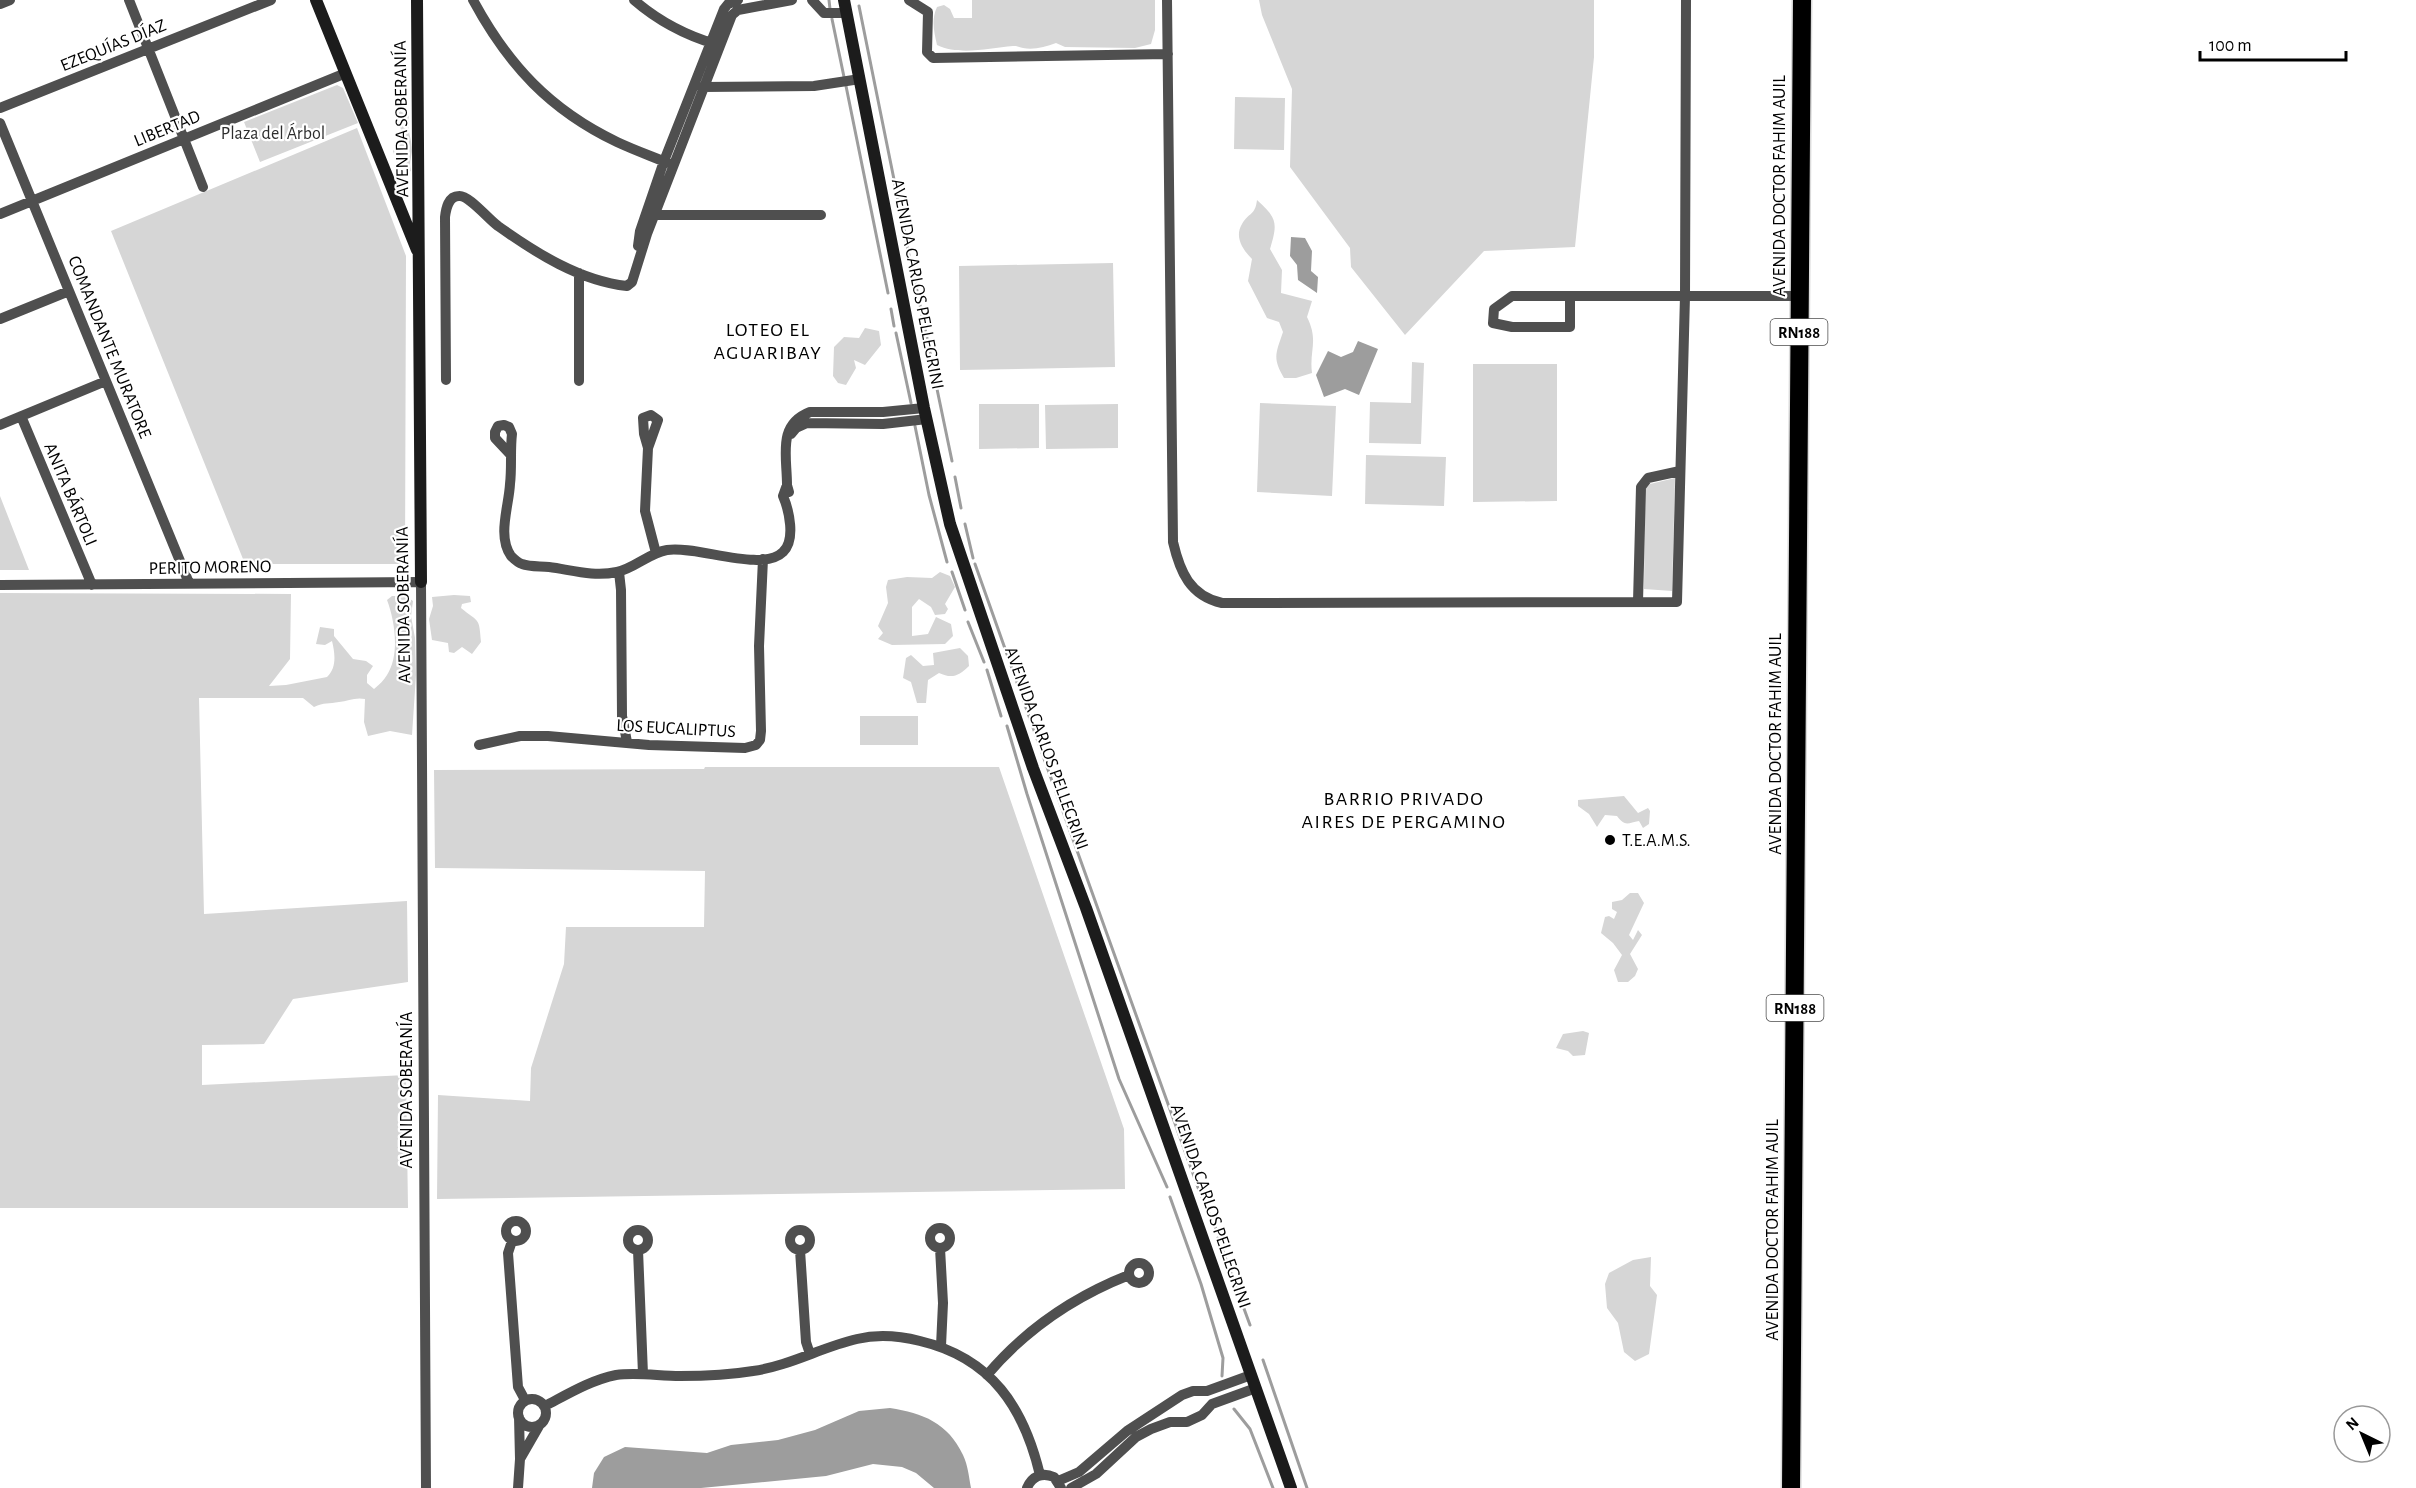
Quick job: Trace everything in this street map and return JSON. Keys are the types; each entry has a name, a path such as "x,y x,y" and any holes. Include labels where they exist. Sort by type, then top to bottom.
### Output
{"highway":[{"name":"AVENIDA DOCTOR FAHIM AUIL","path":"1791,1488 1802,0"}],"main road":[{"path":"316,0 420,256"},
{"name":"AVENIDA SOBERANÍA","path":"417,0 421,582"},
{"name":"AVENIDA CARLOS PELLEGRINI","path":"844,0 926,413 959,555 1291,1488"}],"street":[{"path":"0,4 10,0"},
{"path":"129,0 203,187"},
{"name":"EZEQUÍAS DÍAZ","path":"0,108 271,0"},
{"path":"473,0 509,59 547,98 595,131 669,164"},
{"path":"634,0 648,13 673,27 715,44"},
{"path":"635,274 640,231 706,86 724,9 728,4 738,0"},
{"path":"446,380 445,217 446,209 453,198 459,196 466,198 517,240 579,273 610,284 627,286 632,282 655,215 694,87 715,44 732,15 738,10 792,0"},
{"path":"812,0 824,13 846,13"},
{"path":"909,0 928,12"},
{"path":"928,0 927,52 933,58 1168,54"},
{"path":"1167,0 1173,542 1177,560 1192,587 1209,600 1222,603 1677,602 1685,296 1686,0"},
{"name":"LIBERTAD","path":"0,214 346,73"},
{"path":"694,87 814,86 860,79"},
{"name":"COMANDANTE MURATORE","path":"0,123 189,584"},
{"path":"655,215 821,215"},
{"path":"579,273 579,381"},
{"path":"0,319 69,291"},
{"path":"1570,296 1570,327 1512,327 1493,323 1494,309 1512,296 1570,296 1685,296 1799,296"},
{"path":"0,425 106,381"},
{"path":"510,454 511,483 505,533 507,547 512,556 524,565 597,574 619,572 656,553 682,549 734,559 775,558 788,547 790,539 786,438 789,427 799,417 810,412 926,413"},
{"name":"ANITA BÁRTOLI","path":"21,416 92,585"},
{"path":"648,448 645,511 656,553"},
{"path":"1638,602 1641,487 1648,478 1680,471"},
{"name":"LOS EUCALIPTUS","path":"479,745 520,736 724,748 746,748 756,745 760,740 761,731 759,646 763,559"},
{"path":"619,572 622,716 627,742"},
{"name":"PERITO MORENO","path":"0,585 421,582"},
{"name":"AVENIDA SOBERANÍA","path":"421,582 426,1488"},
{"path":"512,1241 508,1253 518,1387 525,1400"},
{"path":"940,1248 943,1303 941,1346"},
{"path":"638,1250 643,1374"},
{"path":"800,1250 806,1342 810,1354"},
{"path":"987,1375 1026,1335 1048,1318 1099,1287 1129,1275"},
{"path":"545,1406 586,1385 616,1376 643,1374 680,1376 754,1371 857,1339 885,1336 941,1346 962,1356 987,1375 1007,1395 1025,1425 1040,1475"},
{"path":"1027,1488 1032,1479 1040,1475 1048,1475 1060,1485 1079,1472 1127,1431 1187,1393 1207,1390 1251,1375"},
{"path":"1071,1488 1096,1474 1136,1437 1170,1422 1187,1422 1202,1415 1212,1404 1256,1388"},
{"path":"1207,1390 1212,1404"},
{"path":"518,1488 519,1407 525,1400 539,1400 545,1406 545,1419 538,1425 520,1459"},
{"path":"1163,1407 1170,1422"},
{"path":"519,1417 525,1425 538,1425"}],"green space":[{"path":"972,0 1155,0 1155,30 1151,44 1135,48 1065,47 1056,43 1027,49 1013,46 965,51 937,45 934,21 937,7 944,5 950,9 954,18 972,18"},
{"path":"1259,0 1594,0 1594,57 1575,247 1484,251 1405,335 1351,267 1350,248 1290,167 1292,89 1262,15"},
{"name":"Plaza del Árbol","path":"337,85 343,88 358,123 260,162 244,122"},
{"path":"1235,97 1285,98 1284,150 1234,149"},
{"path":"400,111 409,116 412,151 411,171 401,175 393,151 399,144 403,132 395,120"},
{"path":"357,128 406,256 405,564 245,564 111,231"},
{"path":"1257,200 1269,212 1274,222 1270,249 1282,270 1281,293 1312,301 1307,317 1313,339 1312,373 1296,378 1284,378 1280,371 1276,355 1283,332 1279,322 1267,318 1248,281 1252,259 1243,247 1239,234 1242,224 1255,209"},
{"path":"1113,263 1115,367 960,370 959,266"},
{"path":"865,328 879,331 881,345 865,365 854,360 856,368 846,385 838,383 833,376 834,347 844,337 859,338"},
{"path":"1412,362 1424,363 1421,444 1369,443 1370,402 1411,403"},
{"path":"1473,364 1557,364 1557,501 1473,502"},
{"path":"1260,403 1336,406 1332,496 1257,492"},
{"path":"979,404 1039,404 1039,448 979,449"},
{"path":"1118,404 1118,448 1046,449 1045,405"},
{"path":"1366,455 1446,457 1444,506 1365,504"},
{"path":"1675,478 1672,591 1644,589 1645,490 1650,484"},
{"path":"0,496 29,570 0,570"},
{"path":"940,572 950,576 955,587 945,604 948,609 945,614 935,615 931,607 919,599 912,607 912,636 928,634 936,617 951,624 953,636 945,644 892,645 878,639 883,633 878,626 888,603 886,587 888,580 907,577 932,578"},
{"path":"0,593 291,594 290,659 269,686 327,677 334,660 333,646 332,641 325,645 316,644 320,627 334,629 334,636 353,659 366,661 373,666 367,675 367,683 374,689 387,675 394,658 394,628 387,600 392,596 406,596 413,601 411,616 415,638 416,675 412,735 390,731 368,736 364,722 365,699 314,707 303,698 199,698 204,914 407,901 408,982 293,999 264,1044 202,1045 202,1085 406,1075 408,1208 0,1208"},
{"path":"470,596 471,602 462,604 461,608 475,618 479,624 481,642 472,654 462,647 454,653 449,652 448,643 432,640 429,619 433,606 432,597"},
{"path":"960,648 968,656 969,666 955,676 939,673 928,680 926,703 917,703 911,682 903,678 906,658 911,655 923,666 934,665 933,653"},
{"path":"860,716 918,716 918,745 860,745"},
{"path":"705,767 999,767 1124,1129 1125,1189 437,1199 438,1095 530,1101 531,1068 564,964 566,927 704,927 705,871 435,868 434,770 704,769"},
{"path":"1624,796 1638,813 1648,808 1650,811 1649,824 1643,828 1639,821 1627,823 1622,822 1617,816 1605,815 1597,827 1589,814 1578,806 1578,800"},
{"path":"1630,893 1638,893 1644,903 1629,935 1633,940 1638,930 1642,935 1630,954 1638,969 1635,976 1628,982 1618,982 1614,970 1622,955 1601,933 1605,917 1609,916 1614,919 1617,912 1612,909 1612,902 1622,900"},
{"path":"1583,1031 1589,1033 1585,1055 1573,1056 1568,1051 1556,1048 1563,1034"},
{"path":"1651,1257 1650,1286 1657,1295 1649,1354 1635,1361 1624,1352 1618,1323 1607,1308 1605,1284 1609,1273 1633,1260"}],"shaded area":[{"path":"1291,237 1305,238 1312,251 1311,271 1318,277 1317,293 1298,280 1297,265 1290,256"},
{"path":"1358,341 1378,349 1359,395 1345,389 1324,397 1316,375 1328,351 1341,357 1353,352"},
{"path":"890,1408 924,1417 942,1427 957,1444 965,1459 971,1488 934,1488 916,1473 902,1467 873,1464 826,1476 701,1488 592,1488 594,1473 604,1457 625,1447 707,1453 731,1445 778,1440 815,1430 859,1411"}],"waterway":[{"path":"829,0 830,9"},
{"path":"859,6 905,234"},
{"path":"832,19 844,77"},
{"path":"846,86 888,293"},
{"path":"906,241 911,265"},
{"path":"913,272 936,381"},
{"path":"891,309 894,326"},
{"path":"896,333 911,403"},
{"path":"937,389 952,461"},
{"path":"915,426 929,495 947,562"},
{"path":"955,477 961,508"},
{"path":"965,524 973,558"},
{"path":"975,564 1052,781"},
{"path":"952,572 965,610"},
{"path":"968,622 984,662"},
{"path":"987,670 1001,716"},
{"path":"1007,726 1119,1079 1167,1187"},
{"path":"1056,792 1200,1193 1216,1229"},
{"path":"1170,1197 1201,1284 1223,1358 1222,1376"},
{"path":"1218,1238 1250,1325"},
{"path":"1263,1360 1307,1488"},
{"path":"1234,1409 1250,1429 1273,1488"}],"place":[{"name":"T.E.A.M.S.","path":"1610,840"}],"district":[{"name":"LOTEO EL AGUARIBAY","path":"768,340"},
{"name":"BARRIO PRIVADO AIRES DE PERGAMINO","path":"1404,810"}]}
